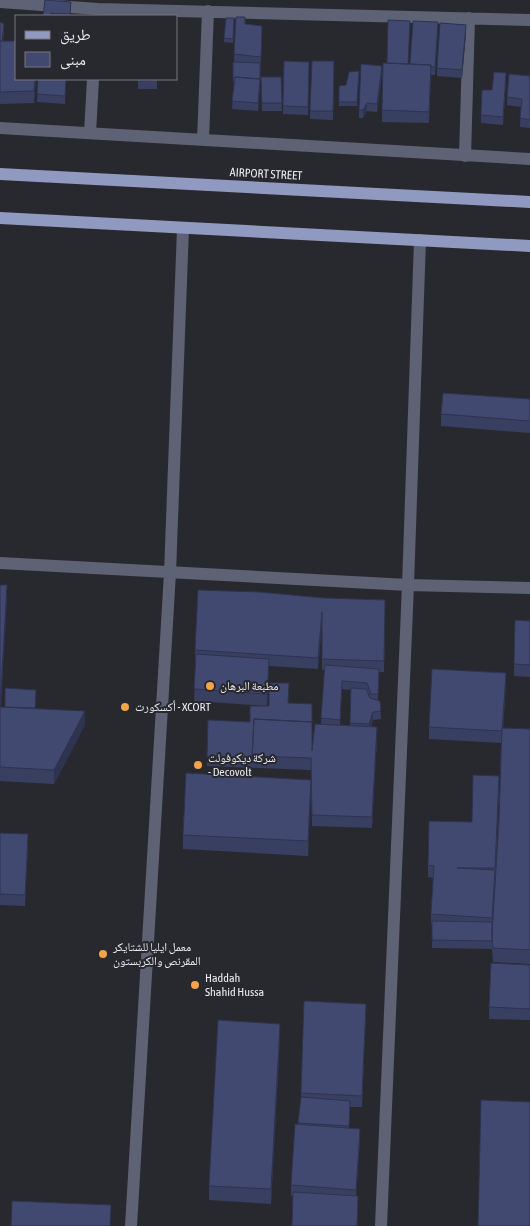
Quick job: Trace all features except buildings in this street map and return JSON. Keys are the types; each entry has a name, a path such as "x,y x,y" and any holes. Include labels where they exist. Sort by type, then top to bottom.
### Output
{"main road":[{"name":"AIRPORT STREET","path":"0,174 530,202"},
{"path":"0,218 530,246"}],"street":[{"path":"0,2 208,12 530,20"},
{"path":"203,140 208,12"},
{"path":"465,156 470,18"},
{"path":"90,133 94,80"},
{"path":"0,128 530,159"},
{"path":"131,1226 170,572 183,228"},
{"path":"382,1226 420,240"},
{"path":"0,563 408,585 530,588"}],"place":[{"name":"مطبعة البرهان","path":"210,686"},
{"name":"أكسكورت - XCORT","path":"125,707"},
{"name":"شركة ديكوفولت - Decovolt","path":"198,765"},
{"name":"معمل ايليا للشتايكر المقرنص والكربستون","path":"103,954"},
{"name":"Haddah Shahid Hussa","path":"195,985"}]}
